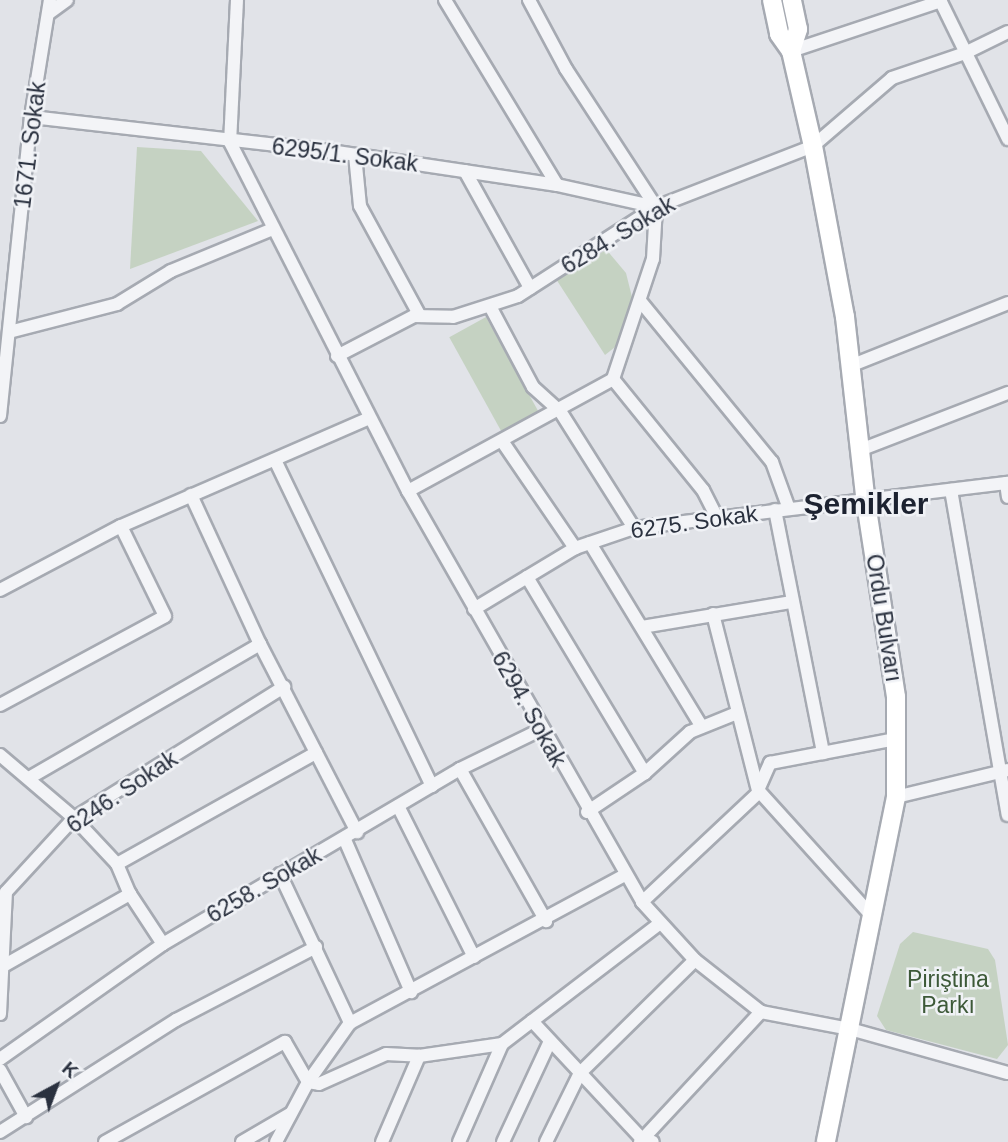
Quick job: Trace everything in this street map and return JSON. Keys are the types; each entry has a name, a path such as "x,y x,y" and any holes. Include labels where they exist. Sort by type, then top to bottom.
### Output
{"main road":[{"name":"Ordu Bulvarı","path":"772,0 779,34 791,51 813,146 850,366 866,503 896,697 896,797 826,1142"},
{"name":"Ordu Bulvarı","path":"791,51 798,29 792,0"}],"street":[{"path":"49,7 68,0"},
{"path":"230,142 237,0"},
{"path":"445,0 557,185"},
{"path":"408,491 560,411 613,379 641,302 653,259 656,207 566,69 529,0"},
{"path":"791,51 940,1 955,23 965,53 1006,138"},
{"name":"1671. Sokak","path":"0,415 31,117 49,7"},
{"name":"6284. Sokak","path":"337,356 420,316 453,317 491,308 530,288 656,207 813,146 891,79 965,53 1008,32"},
{"name":"6295/1. Sokak","path":"31,117 355,155 557,185 656,207"},
{"path":"1006,138 1008,122"},
{"name":"6294. Sokak","path":"230,142 408,491 623,876 659,924 695,960 761,1012 850,1029 1008,1073"},
{"path":"355,155 360,206 420,316"},
{"path":"465,171 530,288"},
{"path":"9,332 117,304 171,271 273,229"},
{"path":"641,302 772,462 782,510 792,602 823,753"},
{"path":"850,366 1008,303"},
{"path":"491,308 533,387 560,411 634,528"},
{"path":"613,379 703,490 717,517"},
{"path":"860,450 1008,393"},
{"path":"0,590 121,526 369,418"},
{"path":"502,441 575,548"},
{"path":"275,460 432,786"},
{"path":"1007,483 1008,497"},
{"name":"6275. Sokak","path":"474,609 575,548 634,528 866,503 1007,483"},
{"path":"951,490 1004,770 1008,816"},
{"path":"191,495 260,644 357,832"},
{"path":"0,705 165,616 121,526"},
{"path":"590,543 702,727"},
{"path":"527,577 645,773"},
{"path":"642,627 792,602"},
{"path":"713,614 759,791 871,915"},
{"path":"29,778 206,672 260,644"},
{"name":"6246. Sokak","path":"0,1014 5,965 6,892 74,818 284,688"},
{"path":"587,812 645,773 690,732 737,713"},
{"name":"6258. Sokak","path":"0,1059 163,944 280,874 345,840 460,769 540,730"},
{"path":"642,902 759,791 770,763 896,740"},
{"path":"117,864 316,753"},
{"path":"0,755 74,818 117,864 130,894 163,944"},
{"path":"460,769 546,921"},
{"path":"896,797 1004,770"},
{"path":"398,806 474,957"},
{"path":"345,840 411,992"},
{"path":"280,874 350,1023"},
{"path":"276,1142 308,1082 350,1023 546,921 623,876"},
{"path":"5,965 130,894"},
{"path":"459,1142 502,1044 659,924"},
{"path":"0,1132 176,1020 316,947"},
{"path":"546,1142 580,1073 695,960"},
{"path":"532,1021 645,1141 761,1012"},
{"path":"503,1142 550,1041"},
{"path":"105,1142 285,1042 308,1082 319,1084 386,1054 419,1056 502,1044"},
{"path":"382,1142 419,1056"},
{"path":"0,1070 26,1117"},
{"path":"242,1142 290,1114"}],"green space":[{"path":"137,147 201,151 258,221 130,269"},
{"path":"605,248 626,273 633,301 619,344 605,355 556,279"},
{"path":"486,317 541,416 504,436 449,337"},
{"name":"Piriştina Parkı","path":"913,932 988,949 995,960 1008,1045 997,1059 886,1030 877,1016 900,944"}],"district":[{"name":"Şemikler","path":"866,504"}]}
